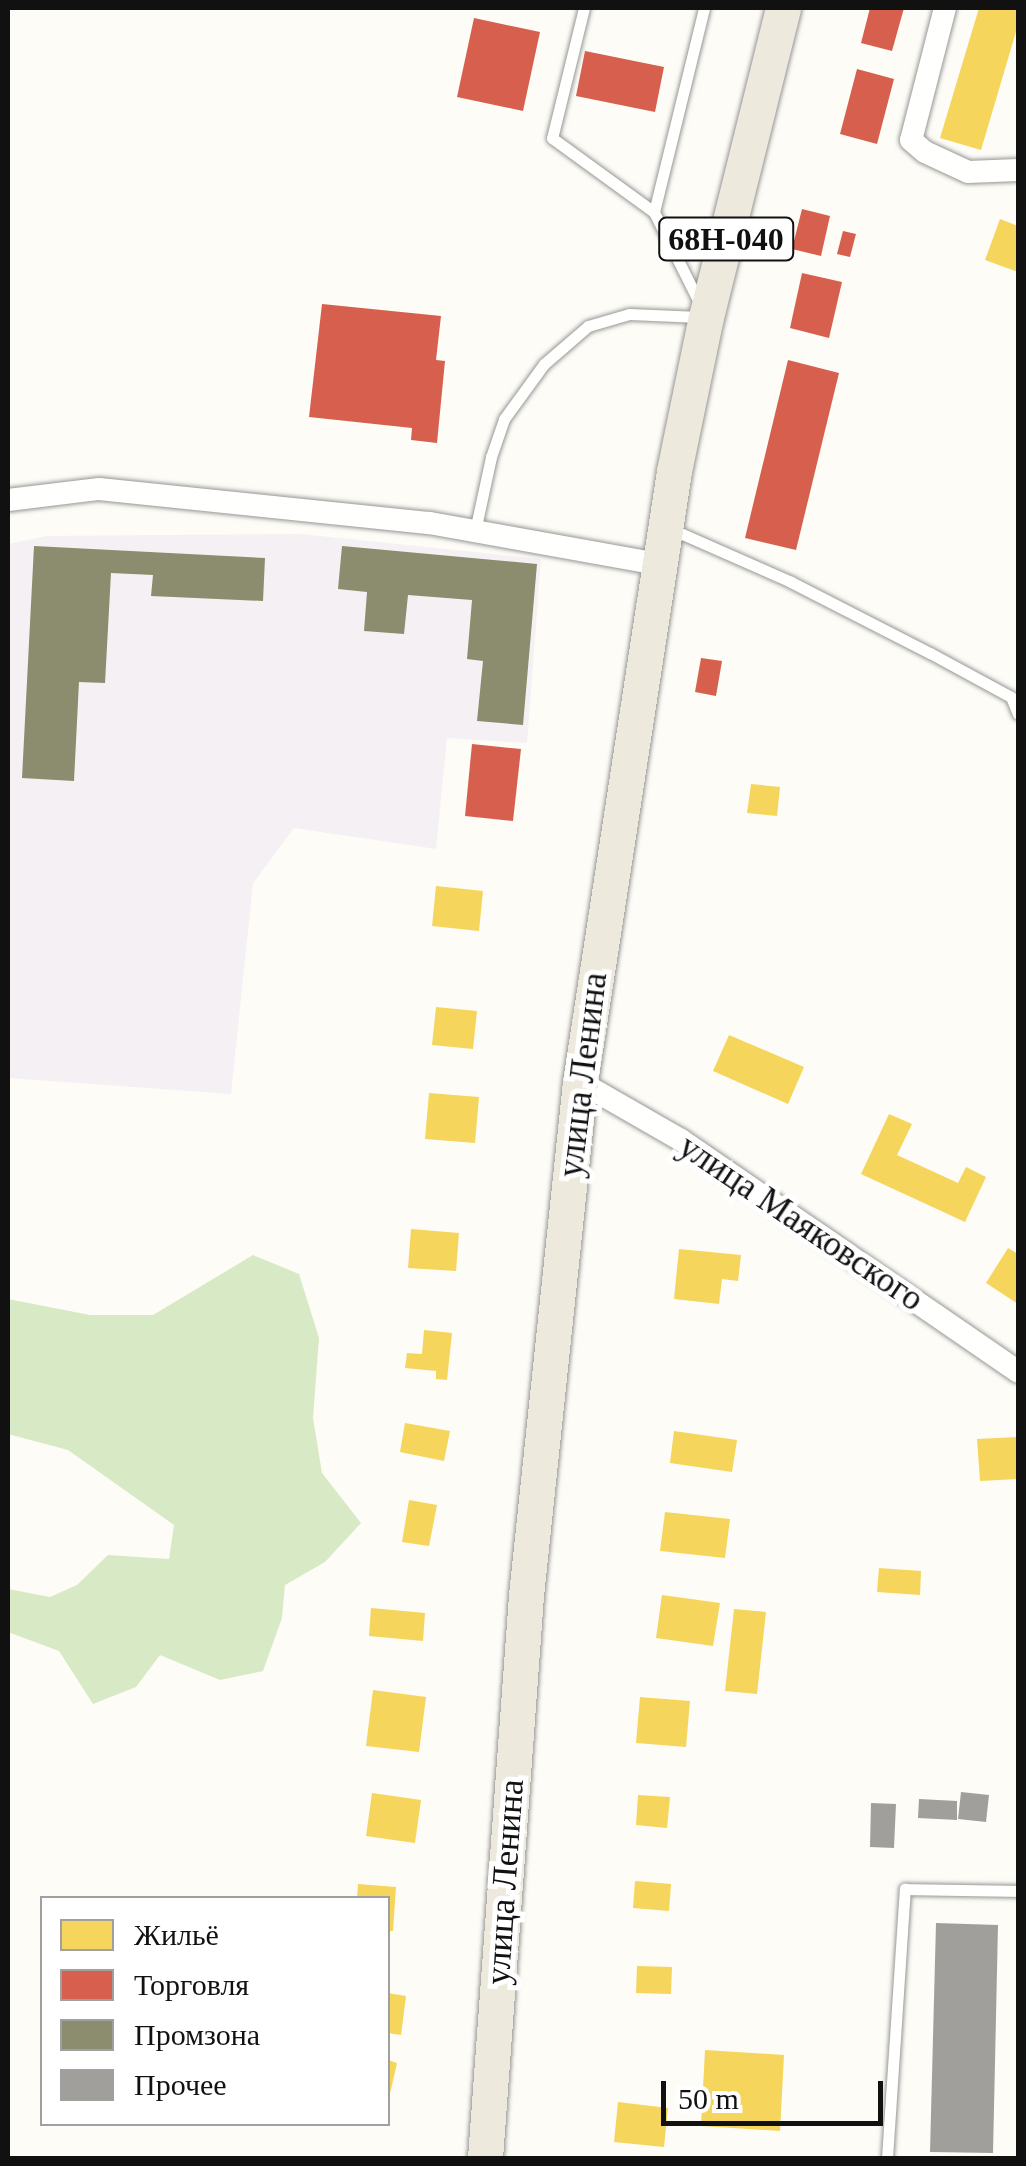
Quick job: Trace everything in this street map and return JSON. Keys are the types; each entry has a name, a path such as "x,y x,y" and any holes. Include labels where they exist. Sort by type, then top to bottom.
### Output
{"main road":[{"name":"улица Ленина","path":"484,2158 526,1595 580,1082 667,527 706,317 783,8"}],"street":[{"path":"945,8 911,140 925,152 968,172 1018,170"},
{"path":"8,500 99,489 475,532 662,565"},
{"name":"улица Маяковского","path":"580,1082 681,1140 1018,1372"}],"lane":[{"path":"475,532 490,456 504,419 544,364 588,326 628,314 706,317 654,212 552,138 584,8"},
{"path":"654,212 704,8"},
{"path":"667,527 791,582 930,653 1011,697 1018,714"},
{"path":"887,2158 906,1890 1018,1891"}],"shaded area":[{"path":"301,534 541,559 527,743 447,738 436,849 294,828 253,883 231,1094 8,1078 8,544 47,536"}],"green space":[{"path":"253,1255 299,1274 319,1338 313,1418 322,1473 361,1523 325,1562 285,1585 282,1618 263,1671 220,1680 160,1655 136,1687 93,1704 59,1651 8,1632 8,1589 50,1597 77,1585 108,1555 169,1559 174,1525 68,1450 8,1434 8,1299 90,1315 153,1315"}],"building: Жильё":[{"path":"979,8 1018,8 1018,25 981,150 940,138"},
{"path":"1000,219 1018,226 1018,272 985,260"},
{"path":"751,784 780,787 777,816 747,813"},
{"path":"436,886 483,891 479,931 432,926"},
{"path":"436,1007 477,1011 473,1049 432,1045"},
{"path":"729,1035 804,1067 788,1104 713,1071"},
{"path":"429,1093 479,1097 475,1143 425,1139"},
{"path":"889,1114 912,1124 897,1155 958,1183 966,1167 986,1177 965,1222 861,1174"},
{"path":"411,1229 459,1233 456,1271 408,1268"},
{"path":"1008,1248 1018,1254 1018,1304 986,1283"},
{"path":"679,1249 741,1255 738,1281 722,1279 719,1304 674,1299"},
{"path":"424,1330 452,1333 447,1380 436,1379 436,1371 405,1368 407,1353 422,1354"},
{"path":"405,1423 450,1431 444,1461 400,1452"},
{"path":"674,1431 737,1440 732,1472 670,1463"},
{"path":"1018,1437 1018,1479 980,1481 977,1439"},
{"path":"409,1500 437,1505 429,1546 402,1542"},
{"path":"665,1512 730,1519 725,1558 660,1551"},
{"path":"879,1568 921,1571 920,1595 877,1592"},
{"path":"662,1595 720,1603 713,1646 656,1638"},
{"path":"371,1608 425,1613 423,1641 369,1636"},
{"path":"734,1609 766,1612 757,1694 725,1691"},
{"path":"373,1690 426,1697 419,1752 366,1746"},
{"path":"640,1697 690,1701 686,1747 636,1743"},
{"path":"372,1793 421,1800 415,1843 366,1836"},
{"path":"638,1795 670,1797 667,1828 636,1825"},
{"path":"635,1881 671,1884 669,1911 633,1908"},
{"path":"358,1884 396,1887 393,1931 390,1896 357,1896"},
{"path":"637,1966 672,1967 671,1994 636,1993"},
{"path":"390,1993 406,1996 401,2035 390,2033"},
{"path":"705,2050 784,2055 780,2131 701,2126"},
{"path":"390,2061 397,2063 390,2094"},
{"path":"618,2102 668,2108 664,2147 614,2142"}],"building: Торговля":[{"path":"870,8 904,8 892,51 861,43"},
{"path":"474,18 540,32 523,111 457,97"},
{"path":"585,51 664,67 655,112 576,96"},
{"path":"857,69 894,79 877,144 840,134"},
{"path":"802,209 830,216 821,256 792,249"},
{"path":"843,231 856,234 850,257 837,254"},
{"path":"802,273 842,282 829,338 790,328"},
{"path":"322,304 441,316 436,360 445,361 437,443 411,440 412,428 309,417"},
{"path":"788,360 839,373 796,550 745,538"},
{"path":"701,658 722,661 716,696 695,692"},
{"path":"472,744 521,749 513,821 465,816"}],"building: Промзона":[{"path":"34,546 265,558 263,601 151,596 153,575 111,573 105,683 79,682 74,781 22,778"},
{"path":"342,546 537,564 523,725 477,721 483,661 467,659 472,600 408,595 404,634 364,631 367,592 338,589"}],"building: Прочее":[{"path":"961,1792 989,1795 986,1822 958,1819"},
{"path":"919,1799 957,1801 957,1820 918,1818"},
{"path":"871,1803 896,1804 894,1848 870,1847"},
{"path":"936,1923 998,1925 993,2153 930,2152"}]}
